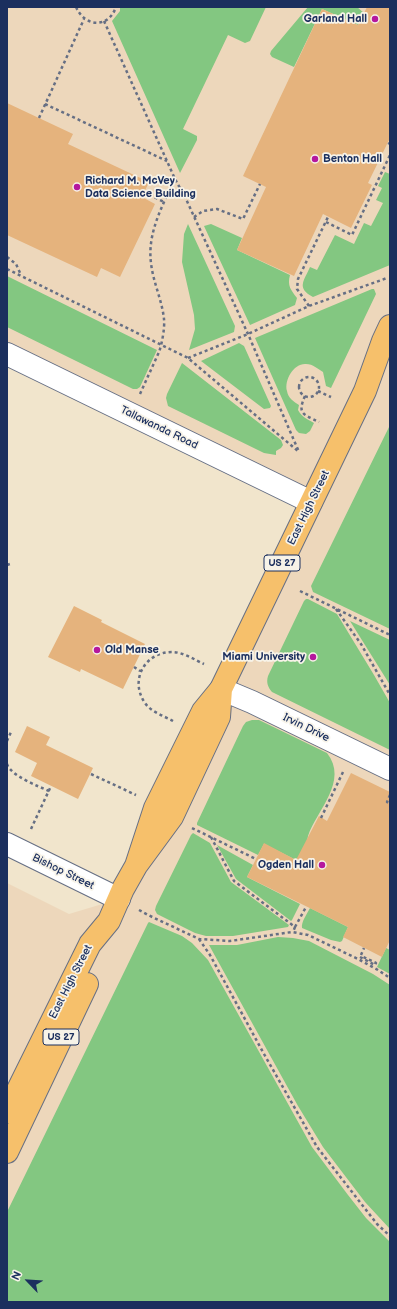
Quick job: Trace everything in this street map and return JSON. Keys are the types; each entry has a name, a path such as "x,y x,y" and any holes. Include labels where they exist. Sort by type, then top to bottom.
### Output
{"highway":[{"name":"East High Street","path":"7,1152 104,949 109,921 136,866 155,808 203,711 221,689 365,391 390,326"},
{"name":"East High Street","path":"365,391 390,362"},
{"name":"East High Street","path":"7,1112 90,944 109,921"}],"street":[{"name":"Tallawanda Road","path":"7,354 311,502"},
{"name":"Irvin Drive","path":"221,689 252,702 390,769"},
{"name":"Bishop Street","path":"7,844 119,899"}],"path":[{"path":"76,7 79,14 84,19 97,23 104,22 110,18 116,7"},
{"path":"39,118 84,19"},
{"path":"7,269 188,358 299,452 248,334 104,22"},
{"path":"45,104 168,161"},
{"path":"326,222 352,234 390,155"},
{"path":"139,394 162,345 164,319 150,261 151,245 156,222 176,179"},
{"path":"194,217 203,211 217,209 243,219 260,184"},
{"path":"144,192 164,202"},
{"path":"309,306 297,289 298,279 328,216"},
{"path":"7,257 16,264 22,276"},
{"path":"188,358 248,334 309,306 387,278"},
{"path":"310,377 316,379 319,385 318,391 313,396 305,396 301,392 300,383 304,378 310,377"},
{"path":"318,391 331,397"},
{"path":"305,396 301,406 301,411 306,416 319,422"},
{"path":"300,591 390,635"},
{"path":"336,609 361,644 390,695"},
{"path":"176,723 151,709 144,702 138,684 140,671 145,664 153,658 173,652 204,664"},
{"path":"134,667 140,671"},
{"path":"7,741 11,732"},
{"path":"7,764 8,768 16,775 49,791"},
{"path":"321,818 345,768"},
{"path":"91,774 140,797"},
{"path":"32,828 51,786"},
{"path":"390,794 387,802 390,804"},
{"path":"189,826 256,859"},
{"path":"211,837 234,881 295,927"},
{"path":"292,932 306,906"},
{"path":"139,909 148,915 199,939 230,941 292,932 308,935 376,963 375,965 360,957"},
{"path":"199,939 210,954 264,1054 317,1147 377,1224 390,1236"},
{"path":"360,957 364,948"},
{"path":"360,957 390,978"}],"shaded area":[{"name":"Miami University","path":"7,7 390,7 390,1302 7,1302 7,883 69,914 119,899 310,501 7,354"}],"green space":[{"path":"120,7 266,7 250,41 245,43 228,35 183,129 197,136 197,140 180,173 112,21 120,11"},
{"path":"308,7 357,7 364,13 358,25 322,9 294,67 272,57 270,54 271,51"},
{"path":"385,172 390,174 390,265 313,297 308,294 303,287 304,280 310,267 317,270 335,235 354,244 364,223 371,226 383,203 376,200 382,188 378,186"},
{"path":"188,224 235,326 234,332 189,350 195,329 194,315 182,262 184,234"},
{"path":"211,224 242,238 237,250 290,275 289,285 297,298 295,305 250,325 204,226"},
{"path":"7,276 157,350 140,387 133,389 7,327"},
{"path":"374,289 376,294 331,388 326,386 323,372 309,364 302,364 298,366 291,373 286,387 289,396 299,405 298,410 301,414 314,423 310,431 306,434 299,433 296,430 255,338"},
{"path":"239,343 244,346 271,406 270,408 264,409 201,361"},
{"path":"182,363 281,440 283,445 276,451 276,455 264,453 168,406 166,398 167,394"},
{"path":"390,425 390,629 313,592 311,586"},
{"path":"306,599 337,614 390,703 390,750 272,692 269,688 267,678"},
{"path":"350,621 390,640 390,685"},
{"path":"259,720 327,753 333,764 335,774 333,785 308,836 306,865 264,844 258,855 197,825 243,726 246,722"},
{"path":"193,833 210,843 231,882 289,925 288,927 233,936 206,936 195,933 157,914 155,910 156,906"},
{"path":"217,845 253,865 247,877 300,904 291,921 236,879"},
{"path":"310,908 348,927 342,941 331,940 302,928 303,921"},
{"path":"149,922 182,936 192,943 208,960 312,1147 366,1218 390,1242 390,1302 7,1302 7,1212"},
{"path":"278,937 309,941 373,974 390,985 390,1229 365,1202 323,1147 298,1106 209,945 237,945"},
{"path":"386,948 390,950 390,974 377,967"}],"building":[{"name":"Benton Hall","path":"367,7 390,7 390,138 368,183 372,185 351,228 323,214 294,276 237,250 266,187 243,176 322,9 358,25"},
{"name":"Richard M. McVey Data Science Building","path":"7,103 73,134 68,144 149,182 142,197 155,204 120,277 101,268 97,277 7,235"},
{"name":"Old Manse","path":"74,606 102,620 101,622 145,644 123,689 81,669 80,672 48,657"},
{"path":"27,726 50,737 46,745 93,768 78,799 31,776 37,763 15,752"},
{"name":"Ogden Hall","path":"351,773 390,792 390,940 382,957 343,937 348,927 247,877 264,843 296,860 319,816 327,821"}],"place":[{"name":"Garland Hall","path":"375,19"},
{"name":"Benton Hall","path":"315,159"},
{"name":"Richard M. McVey Data Science Building","path":"77,187"},
{"name":"Old Manse","path":"97,650"},
{"name":"Miami University","path":"313,657"},
{"name":"Ogden Hall","path":"322,865"}]}
